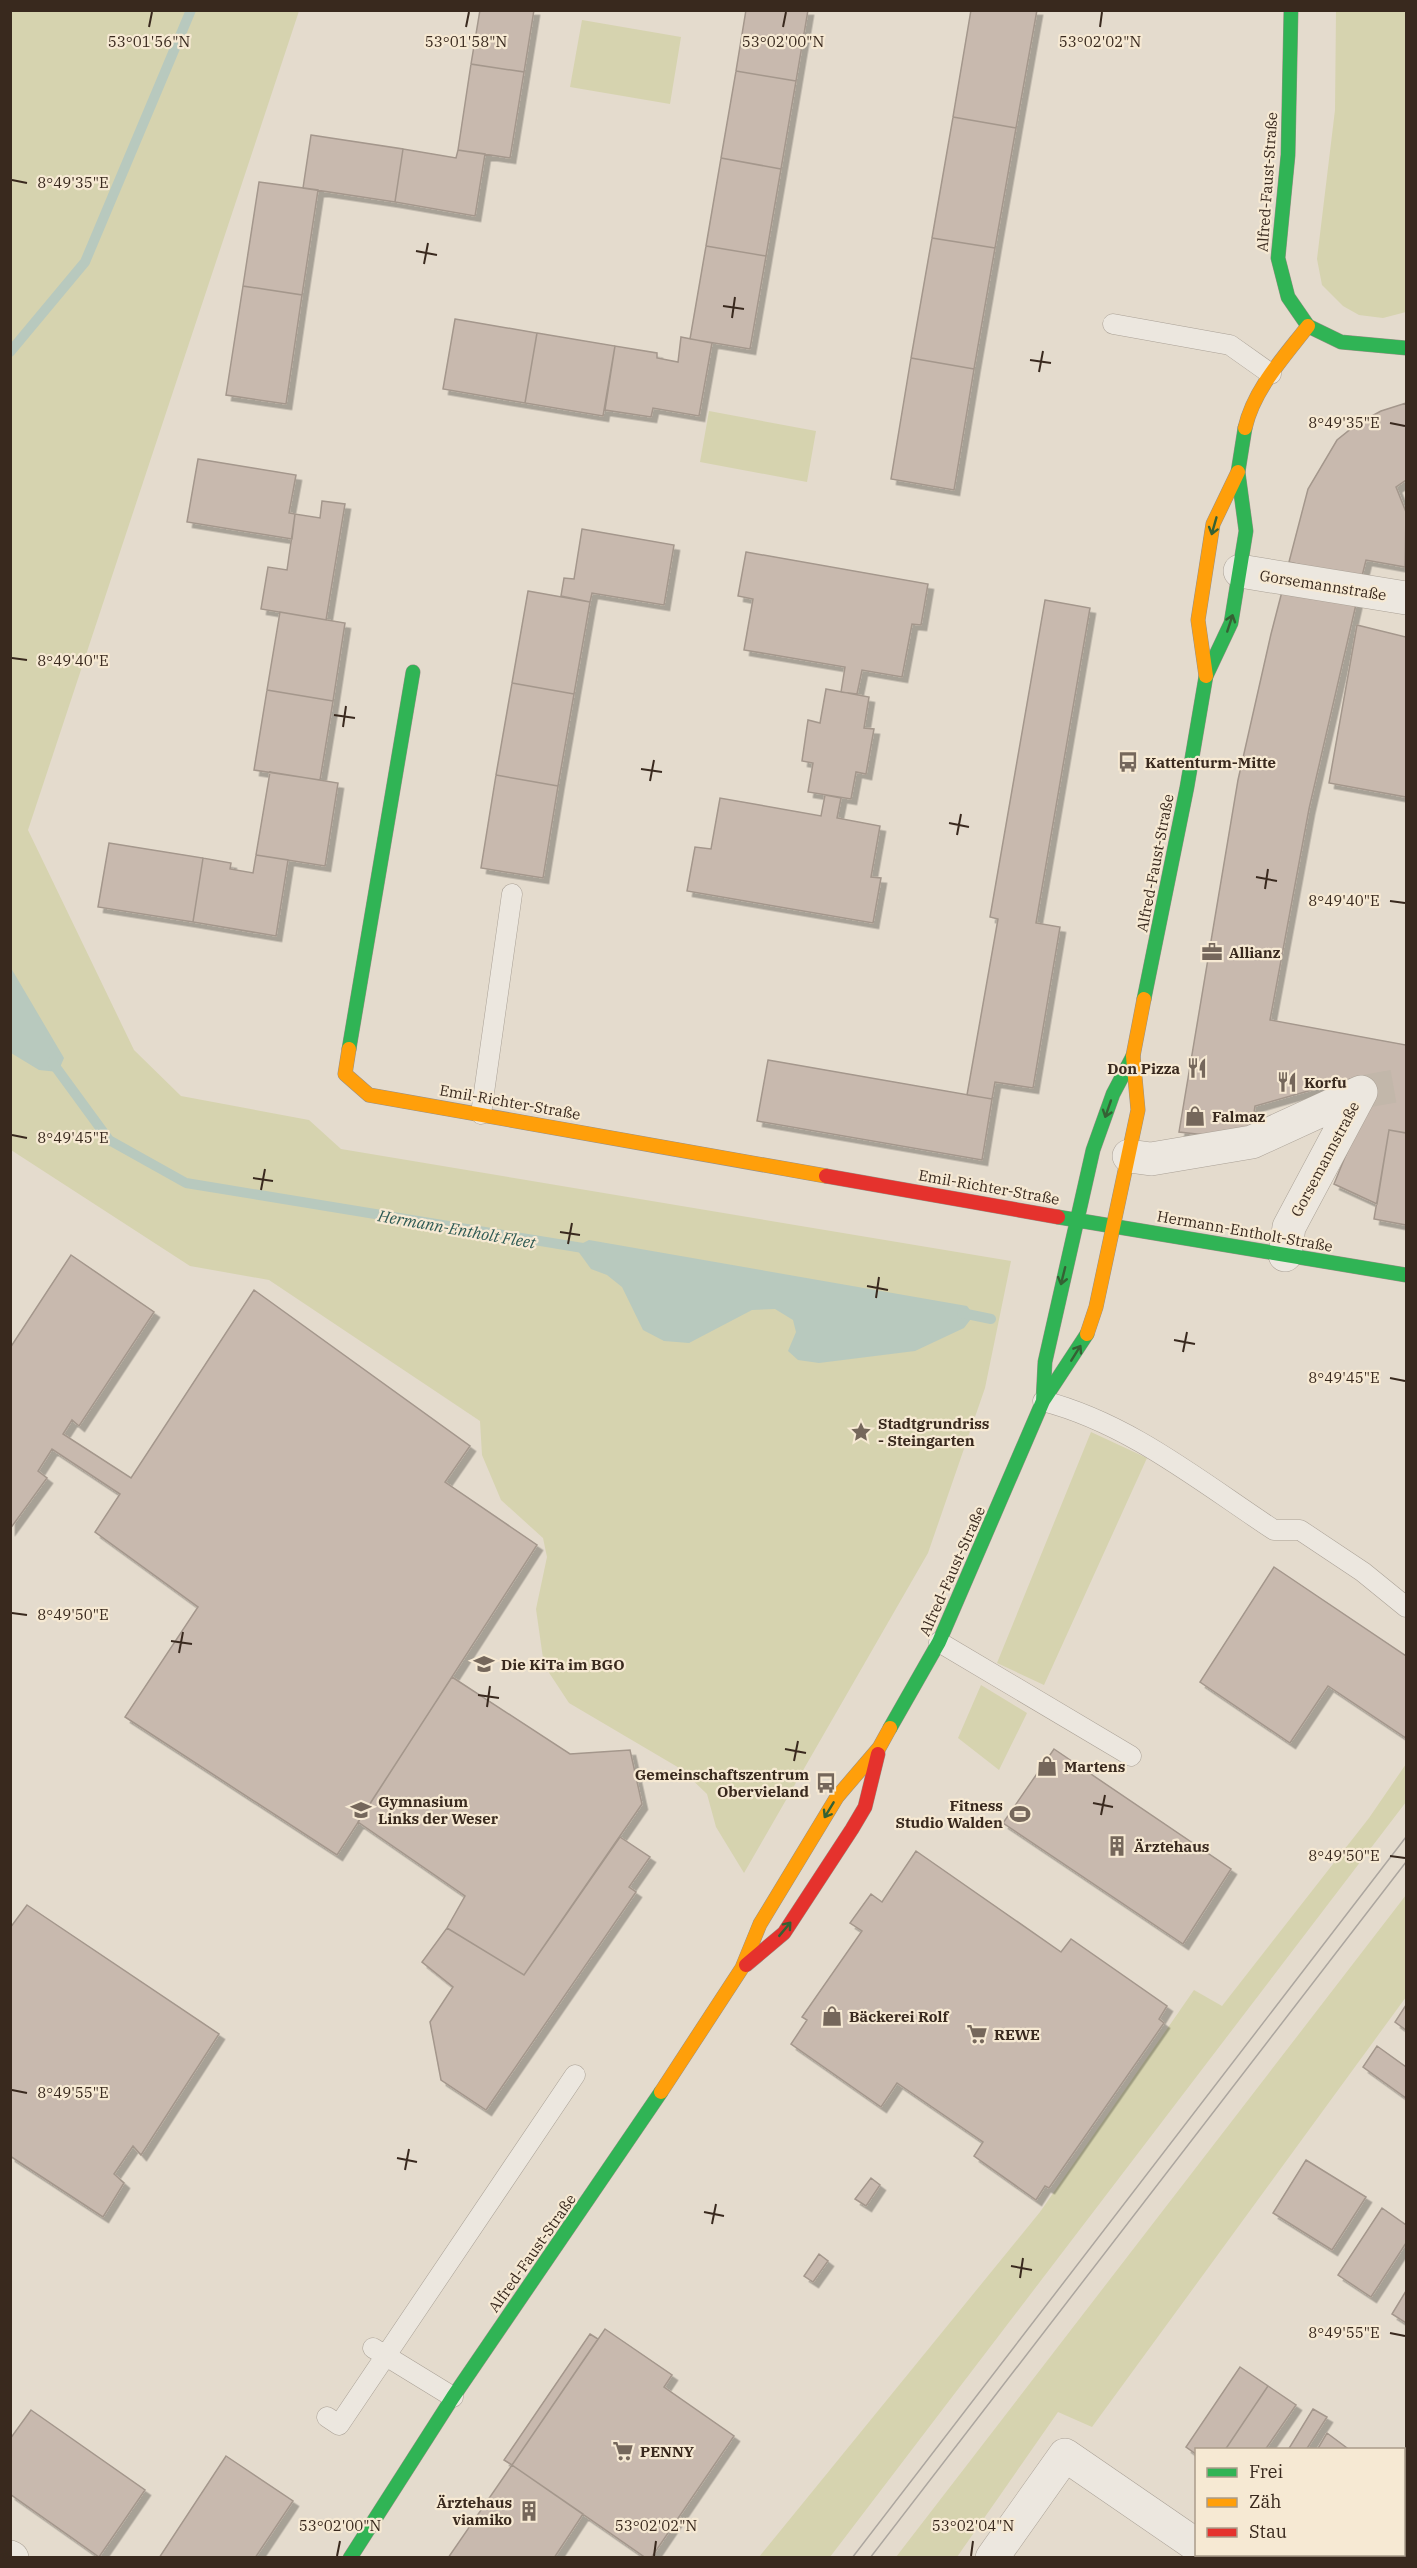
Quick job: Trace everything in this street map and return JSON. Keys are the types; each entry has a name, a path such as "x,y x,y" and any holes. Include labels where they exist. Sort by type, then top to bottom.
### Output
{"street":[{"name":"Alfred-Faust-Straße","path":"1043,1401 1045,1362 1093,1150 1113,1094 1133,1056 1187,787 1206,676 1232,622 1246,531 1238,472 1245,424 1271,374 1308,326 1288,297 1278,258 1288,155 1291,10"},
{"path":"1308,326 1341,342 1407,348"},
{"name":"Alfred-Faust-Straße","path":"1206,676 1198,620 1213,524 1238,472"},
{"name":"Gorsemannstraße","path":"1240,571 1407,598"},
{"name":"Emil-Richter-Straße","path":"413,672 345,1074 369,1095 1078,1219"},
{"name":"Alfred-Faust-Straße","path":"350,2558 453,2397 609,2171 742,1968 760,1924 837,1797 879,1748 939,1642 1043,1401 1087,1335 1096,1307 1138,1110 1133,1056"},
{"name":"Gorsemannstraße","path":"1130,1156 1151,1159 1252,1142 1361,1092 1289,1227 1285,1255"},
{"name":"Hermann-Entholt-Straße","path":"1078,1219 1407,1275"},
{"name":"Alfred-Faust-Straße","path":"742,1968 784,1933 852,1829 865,1808 879,1748"},
{"path":"992,2558 1065,2455 1195,2543"}],"lane":[{"path":"1113,324 1230,345 1271,374"},
{"path":"481,1114 512,894"},
{"path":"1043,1401 1076,1409 1124,1432 1274,1530 1300,1530 1363,1572 1407,1607"},
{"path":"939,1642 1131,1756"},
{"path":"327,2417 339,2425 379,2352 420,2290 575,2075"},
{"path":"379,2352 453,2397"}],"shaded area":[{"path":"10,11 299,11 28,830 134,1050 181,1096 309,1120 341,1149 1011,1261 985,1388 928,1553 744,1873 716,1827 707,1794 681,1769 569,1703 544,1665 536,1609 547,1557 543,1538 501,1500 482,1455 480,1421 269,1280 190,1266 11,1150"},
{"path":"1336,11 1406,11 1406,312 1383,318 1359,315 1343,306 1322,285 1317,259 1335,110"},
{"path":"582,20 681,37 670,104 570,87"},
{"path":"709,411 816,431 807,482 700,462"},
{"path":"11,968 64,1058 58,1072 39,1070 11,1053"},
{"path":"589,1240 967,1306 974,1315 964,1328 915,1351 819,1363 798,1360 788,1351 796,1332 793,1320 775,1309 752,1310 689,1343 664,1341 643,1330 622,1287 607,1275 591,1269 575,1247"},
{"path":"1091,1432 1147,1458 1044,1685 997,1663"},
{"path":"981,1685 1027,1713 999,1770 958,1738"},
{"path":"1406,1764 1406,1802 830,2557 759,2557 1040,2212 1194,1990 1222,2006 1369,1818"},
{"path":"1406,1895 1406,1997 1092,2427 1058,2412 957,2557 896,2557"}],"building":[{"path":"480,10 534,10 524,72 471,64"},
{"path":"746,10 808,10 796,81 736,71"},
{"path":"971,10 1037,10 1016,128 953,117"},
{"path":"471,64 524,72 510,158 458,150"},
{"path":"736,71 796,81 781,169 721,158"},
{"path":"953,117 1016,128 995,248 932,238"},
{"path":"311,135 403,149 395,202 303,188"},
{"path":"403,149 456,158 458,150 485,154 475,216 395,202"},
{"path":"721,158 781,169 766,256 706,246"},
{"path":"259,182 318,190 302,295 243,286"},
{"path":"932,238 995,248 974,369 911,358"},
{"path":"706,246 766,256 750,349 690,339"},
{"path":"243,286 302,295 286,404 226,395"},
{"path":"455,319 537,333 525,403 443,389"},
{"path":"537,333 615,346 603,416 525,403"},
{"path":"681,337 712,343 699,416 653,408 651,417 605,410 615,346 657,353 657,358 678,362"},
{"path":"911,358 974,369 954,490 891,479"},
{"path":"1406,403 1406,480 1396,487 1406,512 1405,567 1366,560 1361,580 1289,562 1308,489 1337,440 1357,424 1381,411"},
{"path":"198,459 296,475 289,513 295,514 292,539 187,522"},
{"path":"322,501 345,504 326,620 261,609 268,567 287,570 295,514 320,518"},
{"path":"582,529 674,545 664,605 592,593 590,602 561,596 564,578 574,579"},
{"path":"746,552 928,584 921,625 912,624 902,677 862,670 857,694 841,692 845,667 744,650 753,599 738,596"},
{"path":"1285,580 1357,600 1309,809 1270,1020 1406,1045 1406,1133 1389,1130 1377,1204 1334,1184 1365,1108 1358,1077 1255,1106 1250,1140 1179,1132 1238,780"},
{"path":"528,591 590,602 574,694 512,683"},
{"path":"1045,600 1090,608 1036,923 1060,927 1033,1088 995,1082 992,1099 967,1095 998,919 990,917"},
{"path":"280,612 345,623 333,701 267,690"},
{"path":"1357,625 1406,637 1406,797 1329,783"},
{"path":"512,683 574,694 558,786 496,775"},
{"path":"826,689 869,697 864,728 874,729 866,774 856,772 851,799 808,792 813,763 802,761 808,720 820,723"},
{"path":"267,690 333,701 320,780 254,770"},
{"path":"270,772 338,783 325,866 256,855"},
{"path":"496,775 558,786 543,878 481,868"},
{"path":"825,795 841,798 837,818 880,826 871,877 881,878 873,923 687,891 695,847 711,849 720,798 821,816"},
{"path":"109,843 203,858 193,922 98,907"},
{"path":"256,855 288,860 276,936 193,922 203,858 231,863 230,869 253,873"},
{"path":"768,1060 992,1099 982,1160 757,1121"},
{"path":"1389,1130 1406,1133 1406,1225 1374,1219"},
{"path":"71,1255 154,1312 79,1426 72,1420 63,1434 131,1478 254,1290 470,1446 445,1482 537,1545 337,1855 125,1717 198,1607 95,1532 120,1494 52,1449 38,1471 47,1478 10,1529 10,1348"},
{"path":"1274,1567 1406,1656 1406,1738 1328,1686 1290,1743 1200,1682"},
{"path":"452,1677 570,1754 630,1750 642,1804 524,1975 447,1928 465,1896 358,1822"},
{"name":"Ärztehaus","path":"1054,1749 1231,1869 1183,1944 1003,1823"},
{"path":"620,1837 650,1857 629,1887 636,1892 486,2110 441,2080 430,2022 453,1987 422,1962 447,1928 524,1975"},
{"name":"REWE","path":"916,1851 1061,1952 1071,1939 1167,2006 1159,2019 1164,2023 1049,2188 1045,2186 1036,2200 974,2156 983,2142 897,2083 881,2107 791,2044 807,2020 802,2017 862,1931 850,1923 871,1894 882,1902"},
{"path":"27,1905 219,2034 141,2155 133,2146 114,2174 124,2183 103,2217 10,2156 10,1928"},
{"path":"1406,2005 1406,2030 1395,2022"},
{"path":"1377,2046 1406,2067 1406,2098 1363,2067"},
{"path":"1306,2160 1366,2197 1332,2250 1273,2213"},
{"path":"871,2178 880,2185 866,2206 855,2199"},
{"path":"1382,2208 1406,2225 1406,2243 1371,2297 1338,2275"},
{"path":"819,2254 828,2261 813,2282 804,2276"},
{"path":"1406,2291 1406,2323 1392,2314"},
{"name":"PENNY","path":"605,2329 672,2375 664,2387 734,2436 651,2558 646,2558 512,2465"},
{"path":"590,2334 598,2339 512,2465 504,2460"},
{"path":"1240,2367 1268,2386 1226,2448 1195,2448 1195,2453 1186,2447"},
{"path":"1268,2386 1296,2405 1266,2448 1226,2448"},
{"path":"1313,2409 1327,2417 1307,2448 1289,2448"},
{"path":"31,2410 145,2490 99,2557 10,2494 10,2439"},
{"path":"1327,2433 1347,2448 1318,2448"},
{"path":"226,2456 293,2501 255,2558 159,2558"},
{"name":"Ärztehaus viamiko","path":"512,2465 583,2514 554,2558 448,2558"},
{"path":"1406,2499 1405,2542 1405,2501"},
{"path":"1358,2556 1396,2556 1395,2558 1357,2558"}],"waterway":[{"path":"10,352 85,262 191,10"},
{"name":"Hermann-Entholt Fleet","path":"52,1062 109,1140 186,1183 589,1249"},
{"name":"Hermann-Entholt Fleet","path":"962,1313 991,1319"}],"tunnel":[{"path":"1361,1092 1406,1084"}],"tram line":[{"path":"852,2558 1406,1837"},
{"path":"870,2558 1406,1862"}],"traffic: fast":[{"path":"1291,10 1288,155 1278,258 1288,297 1308,326"},
{"path":"1308,326 1341,342 1406,348"},
{"path":"1144,999 1187,787 1206,676 1231,623 1246,531 1238,472 1245,428"},
{"path":"349,1049 413,672"},
{"path":"1043,1401 1045,1362 1093,1150 1113,1094 1133,1056"},
{"path":"1058,1217 1406,1275"},
{"path":"890,1728 939,1642 1043,1401 1087,1334"},
{"path":"350,2558 453,2397 661,2092"}],"traffic: slow":[{"path":"1245,428 1255,400 1263,387 1308,326"},
{"path":"1206,676 1198,620 1213,524 1238,472"},
{"path":"1087,1334 1096,1307 1138,1110 1133,1056 1144,999"},
{"path":"349,1049 345,1074 369,1095 826,1176"},
{"path":"661,2092 742,1968 760,1924 837,1797 879,1748 890,1728"}],"traffic: jam":[{"path":"826,1176 1058,1217"},
{"path":"746,1965 784,1933 852,1829 865,1807 878,1754"}],"place":[{"name":"Kattenturm-Mitte","path":"1128,762"},
{"name":"Allianz","path":"1212,952"},
{"name":"Don Pizza","path":"1197,1068"},
{"name":"Korfu","path":"1287,1082"},
{"name":"Falmaz","path":"1195,1116"},
{"name":"Stadtgrundriss - Steingarten","path":"861,1432"},
{"name":"Die KiTa im BGO","path":"484,1664"},
{"name":"Martens","path":"1047,1766"},
{"name":"Gemeinschaftszentrum Obervieland","path":"826,1783"},
{"name":"Gymnasium Links der Weser","path":"361,1810"},
{"name":"Fitness Studio Walden","path":"1020,1814"},
{"name":"Ärztehaus","path":"1117,1846"},
{"name":"Bäckerei Rolf","path":"832,2016"},
{"name":"REWE","path":"977,2034"},
{"name":"PENNY","path":"623,2451"},
{"name":"Ärztehaus viamiko","path":"529,2511"}]}
